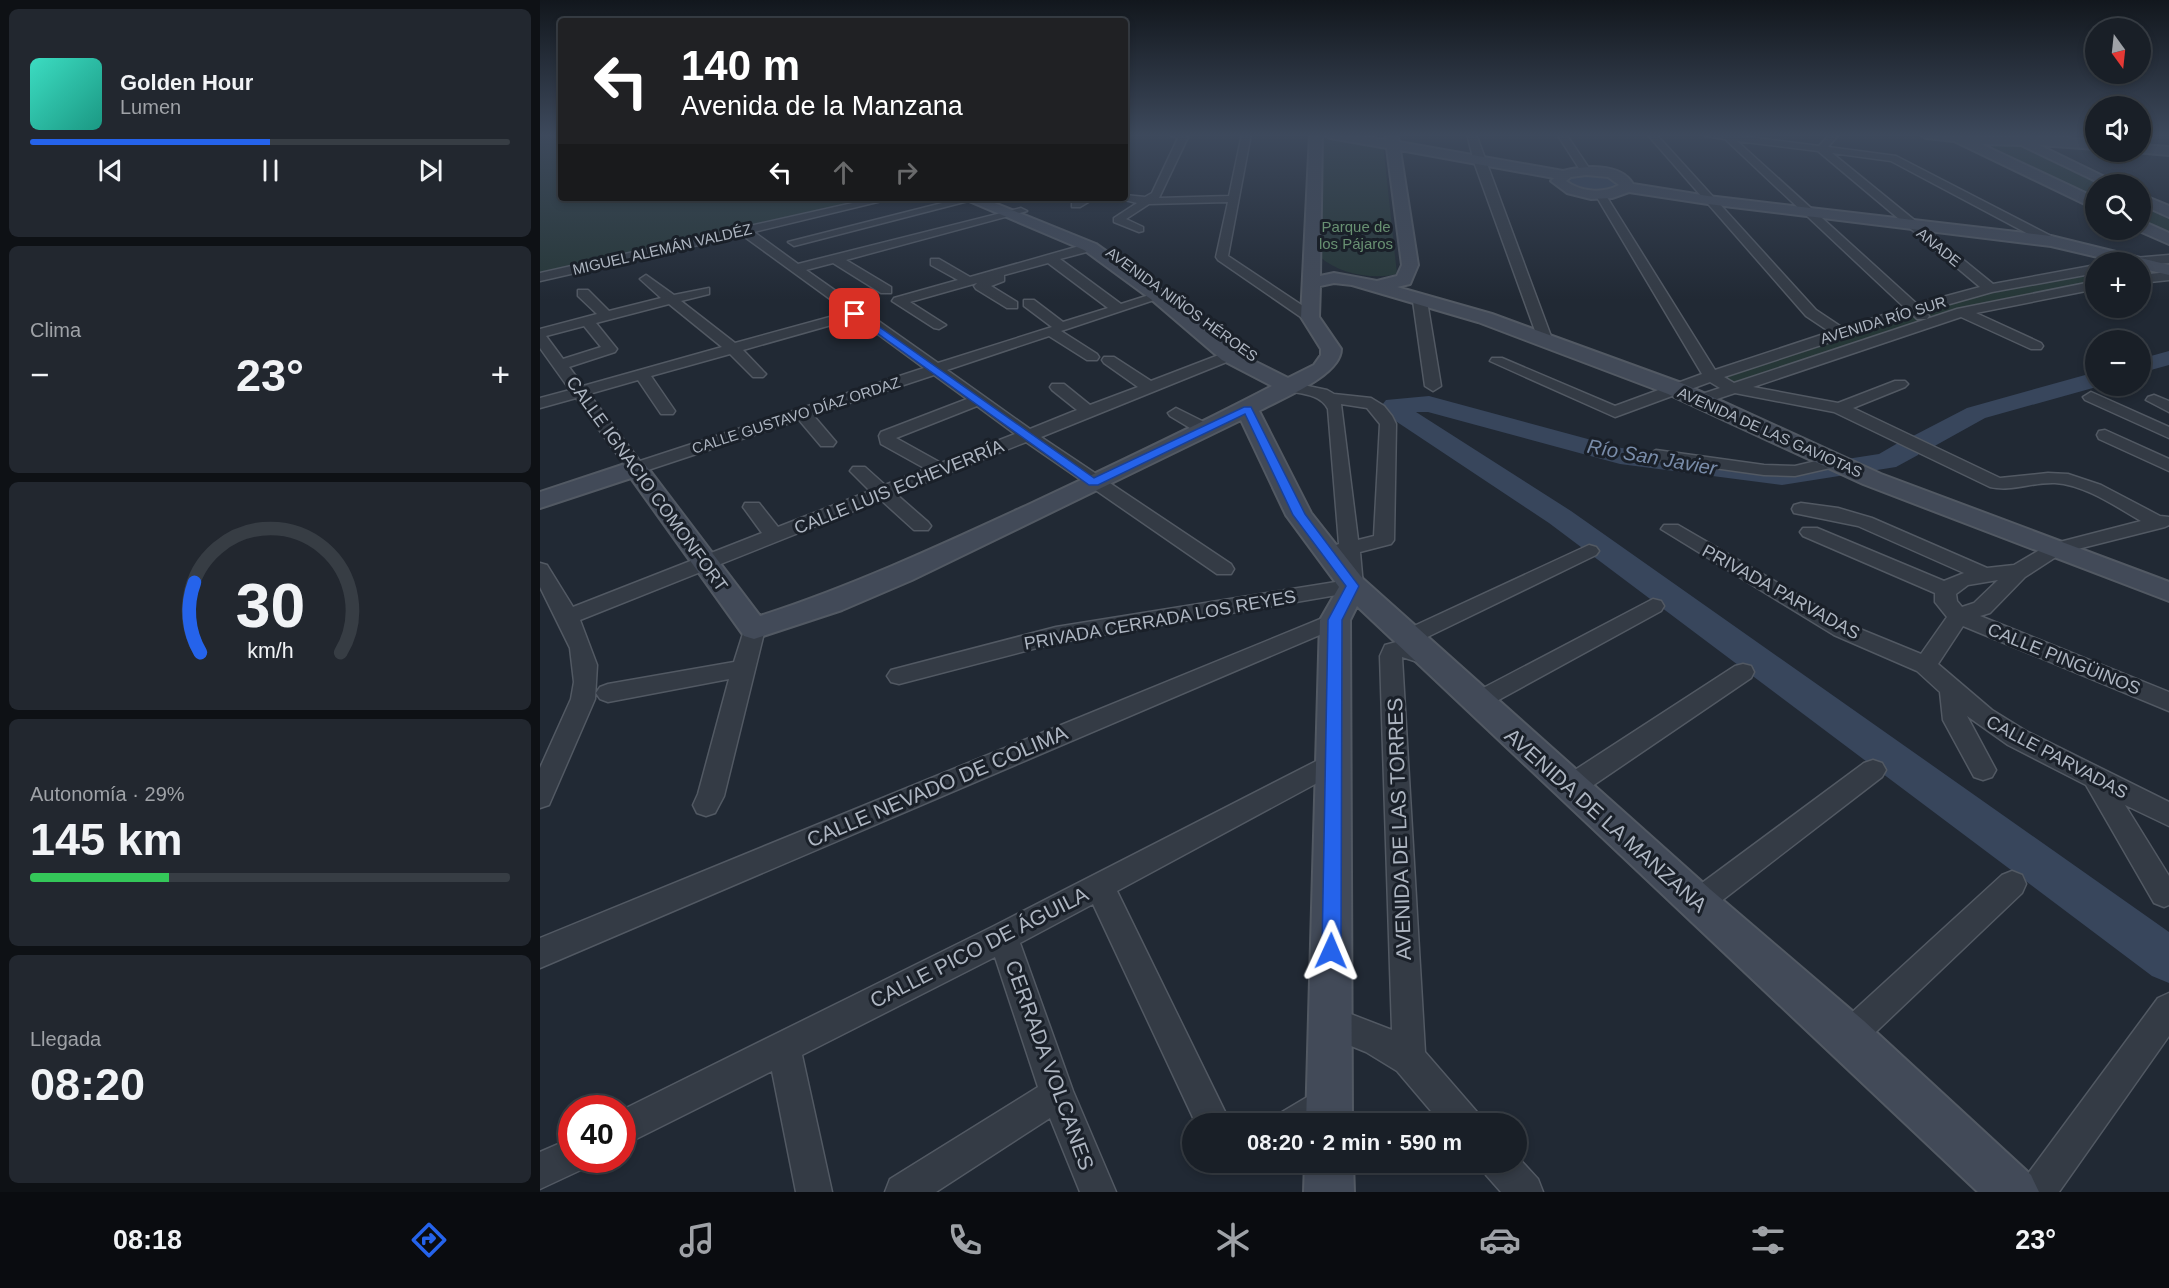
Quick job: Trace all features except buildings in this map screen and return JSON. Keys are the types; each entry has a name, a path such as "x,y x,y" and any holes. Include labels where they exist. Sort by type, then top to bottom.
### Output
{"street":[{"path":"1139,229 1118,220 1152,198 1156,190"},
{"path":"706,805 711,796 746,668 754,629 832,603 902,574 1298,386 1321,369 1331,356 1331,349 1311,317 1222,257 1236,190"},
{"path":"1311,317 1314,190"},
{"path":"1375,287 1400,282 1409,269 1399,190"},
{"path":"1489,190 1545,339"},
{"path":"1578,190 1600,194 1622,190"},
{"path":"1643,190 1708,200 1908,222 2051,241 2094,252"},
{"path":"1699,190 1811,313 1840,333"},
{"path":"1785,190 1913,310 1930,321"},
{"name":"ANADE","path":"1869,190 1990,288"},
{"path":"1955,190 2051,241"},
{"path":"2066,190 2085,199"},
{"path":"1128,194 1152,198"},
{"path":"1600,194 1711,376 1732,388 1839,408 1996,483 2005,485 2063,478 2164,521"},
{"path":"1128,198 1234,197"},
{"name":"MIGUEL ALEMÁN VALDÉZ","path":"540,277 749,235 878,201"},
{"path":"794,242 958,201"},
{"name":"AVENIDA NIÑOS HÉROES","path":"980,201 1100,243 1163,295 1229,356 1331,399 1368,402 1384,412 1388,424 1384,540 1338,550"},
{"name":"AVENIDA NIÑOS HÉROES","path":"994,201 1089,247 1298,386"},
{"path":"1076,205 1084,201"},
{"path":"2151,203 2169,212"},
{"path":"794,269 1015,212"},
{"path":"2151,230 2169,239"},
{"path":"698,254 749,235 855,314 935,368 1094,483 1224,569"},
{"path":"939,325 899,301 1089,247"},
{"path":"1050,258 1119,309"},
{"path":"836,259 886,290"},
{"path":"2151,261 2169,259"},
{"path":"1312,260 1371,279 1409,269"},
{"path":"935,262 968,281"},
{"path":"586,266 599,281"},
{"path":"2151,266 2169,270"},
{"path":"1012,305 981,286 1010,274 1014,269"},
{"name":"AVENIDA DE LAS GAVIOTAS","path":"1409,269 1430,289 1485,318"},
{"name":"AVENIDA RÍO SUR","path":"1497,361 1615,412 1711,376 1913,310 1990,288 2085,271"},
{"path":"2151,278 2169,276"},
{"name":"AVENIDA DE LAS GAVIOTAS","path":"1311,283 1334,278 1375,287 1485,318 1545,339 1676,389 1872,479 2169,592"},
{"path":"646,279 732,348 758,374"},
{"name":"AVENIDA RÍO SUR","path":"1699,399 1930,321 1962,312 2085,287"},
{"path":"540,333 704,291"},
{"path":"583,293 607,316"},
{"name":"CALLE GUSTAVO DÍAZ ORDAZ","path":"540,500 935,368 1163,295"},
{"path":"1420,301 1433,386"},
{"path":"1029,303 1056,329 1092,357"},
{"path":"1962,312 2036,346"},
{"path":"540,403 855,314"},
{"path":"560,365 610,349 587,321"},
{"name":"CALLE IGNACIO COMONFORT","path":"540,339 754,629"},
{"name":"CALLE LUIS ECHEVERRÍA","path":"568,617 1229,356"},
{"path":"1109,360 1150,388"},
{"path":"642,374 667,411"},
{"path":"1839,408 1900,384"},
{"path":"1058,387 1089,412"},
{"path":"2091,397 2169,433"},
{"path":"1331,399 1336,409 1338,550"},
{"path":"940,470 887,440 887,436 977,400"},
{"path":"2154,400 2169,407"},
{"name":"AVENIDA DE LA MANZANA","path":"1247,409 1299,515 1338,550 1353,586 1441,664 1476,702 1697,903 1848,1036 2014,1192"},
{"path":"802,413 827,442"},
{"path":"1176,413 1206,430"},
{"path":"2105,435 2169,466"},
{"path":"1656,455 1764,470 1795,471 1836,463"},
{"path":"859,471 921,526"},
{"path":"752,507 775,536"},
{"path":"1800,509 1838,514 1865,522 1982,573"},
{"path":"1925,665 1959,616 1982,608 2018,572 2055,549 2164,521"},
{"name":"PRIVADA PARVADAS","path":"1671,529 1842,630 1925,665"},
{"path":"1810,532 1947,590"},
{"path":"1409,637 1589,551"},
{"path":"540,570 568,617 588,668 588,683 540,797"},
{"path":"1959,616 1946,603 1947,590 1982,573 2018,572"},
{"path":"1329,1112 1335,620 1353,586"},
{"name":"PRIVADA CERRADA LOS REYES","path":"899,676 1056,635 1353,586"},
{"path":"1476,702 1653,606"},
{"name":"CALLE PINGÜINOS","path":"1959,616 2169,702"},
{"name":"CALLE NEVADO DE COLIMA","path":"540,953 1335,620"},
{"name":"AVENIDA DE LAS TORRES","path":"1409,1059 1391,656 1393,651 1405,648 1441,664"},
{"name":"CALLE PARVADAS","path":"1925,665 1952,692 1983,717 2017,738 2169,815"},
{"path":"608,693 746,668"},
{"path":"1570,787 1743,672"},
{"path":"1952,692 1955,720 1983,770"},
{"name":"CALLE PICO DE ÁGUILA","path":"636,1122 1003,937 1334,762"},
{"path":"1697,903 1873,770"},
{"path":"2096,780 2164,894"},
{"path":"1848,1036 2012,884"},
{"path":"1099,885 1209,1113"},
{"name":"CERRADA VOLCANES","path":"1003,937 1058,1094 1098,1192"},
{"path":"2037,1192 2169,1009"},
{"path":"1330,1022 1376,1039 1409,1059 1456,1113"},
{"path":"784,1047 814,1192"},
{"path":"903,1192 1058,1094"},
{"path":"540,1171 558,1162"},
{"path":"1329,1173 1329,1192"},
{"path":"1509,1173 1525,1192"}],"green space":[{"path":"540,190 558,190 558,201 867,201 540,274"},
{"name":"Parque de los Pájaros","path":"1321,190 1388,190 1397,274 1367,276 1357,274 1337,268 1320,257"},
{"path":"2065,190 2085,190 2085,199"},
{"path":"2151,204 2169,212 2169,239 2151,230"},
{"path":"2085,273 2085,285 1972,306 1731,387 1712,376 1964,297"}],"water":[{"path":"1576,190 1615,190 1614,191"}],"waterway":[{"name":"Río San Javier","path":"2151,363 2169,358"},
{"name":"Río San Javier","path":"1922,442 1976,413 2085,382"},
{"path":"1908,449 1886,461 1782,477 1620,456 1429,404 1395,405 1400,413 1560,517 2169,960"}],"route":[{"path":"855,314 935,368 1094,483 1247,409 1299,515 1353,586 1335,620 1331,951"}]}
